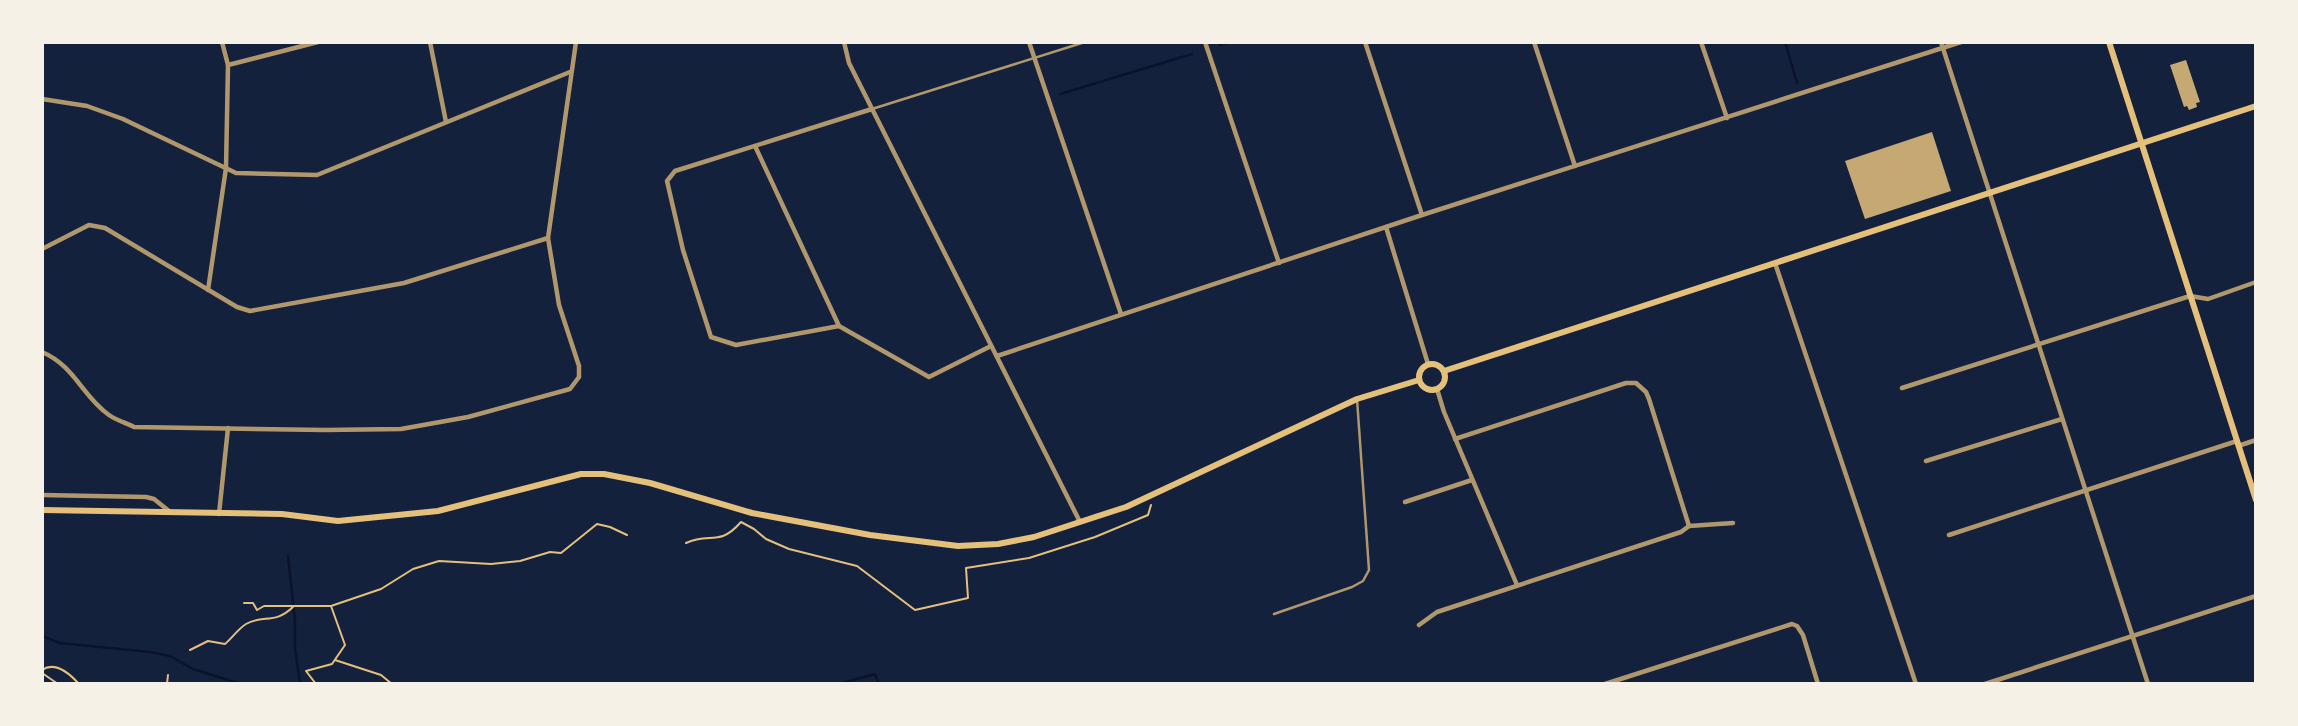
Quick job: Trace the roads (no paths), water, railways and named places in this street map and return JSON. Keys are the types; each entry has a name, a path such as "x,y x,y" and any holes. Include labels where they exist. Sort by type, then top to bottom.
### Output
{"main road":[{"path":"2109,42 2256,500"},
{"path":"1444,371 2256,106"},
{"path":"1428,364 1438,365 1444,371 1445,382 1437,389 1426,388 1419,380 1421,370 1428,364"},
{"path":"42,510 282,514 338,521 438,511 581,474 604,474 650,483 752,513 870,535 958,546 998,544 1034,537 1126,507 1357,399 1419,380"}],"street":[{"path":"208,290 226,168 229,65 222,42"},
{"path":"229,65 318,42"},
{"path":"430,42 446,122"},
{"path":"42,352 54,357 71,371 88,394 109,415 134,427 401,429 467,417 570,389 579,377 579,366 559,305 548,238 576,42"},
{"path":"844,42 849,64 1080,522"},
{"path":"1029,42 1121,314"},
{"path":"1205,42 1279,263"},
{"path":"1365,42 1422,215"},
{"path":"1534,42 1575,166"},
{"path":"1702,42 1727,118"},
{"path":"997,356 1422,215 1727,118 1942,45 1961,42"},
{"path":"1942,45 2148,684"},
{"path":"42,99 87,106 123,119 236,173 317,175 570,72"},
{"path":"839,326 736,345 711,337 683,250 667,181 675,171 872,109"},
{"path":"755,146 839,326 929,377 991,346"},
{"path":"42,249 89,225 105,228 237,307 250,311 404,283 548,238"},
{"path":"1386,227 1428,364"},
{"path":"1775,262 1916,684"},
{"path":"1902,388 2190,296 2208,299 2256,282"},
{"path":"1455,439 1626,383 1636,383 1649,399 1689,526"},
{"path":"1437,389 1455,439 1517,584"},
{"path":"1926,461 2062,419"},
{"path":"219,514 228,428"},
{"path":"1949,535 2237,443 2256,440"},
{"path":"1405,502 1472,480"},
{"path":"42,495 146,497 155,499 172,513"},
{"path":"1419,625 1437,612 1681,532 1689,526 1732,523"},
{"path":"1985,684 2256,596"},
{"path":"1605,684 1786,625 1797,626 1803,635 1818,684"}],"lane":[{"path":"872,109 1085,42"},
{"path":"1274,614 1352,587 1363,581 1369,570 1357,399"}],"waterway":[{"path":"1220,45 1229,42"},
{"path":"1785,42 1797,83"},
{"path":"1060,94 1192,54"},
{"path":"288,556 300,684"},
{"path":"42,636 60,643 170,656 193,669 241,684"},
{"path":"839,684 875,674 879,684"}]}
